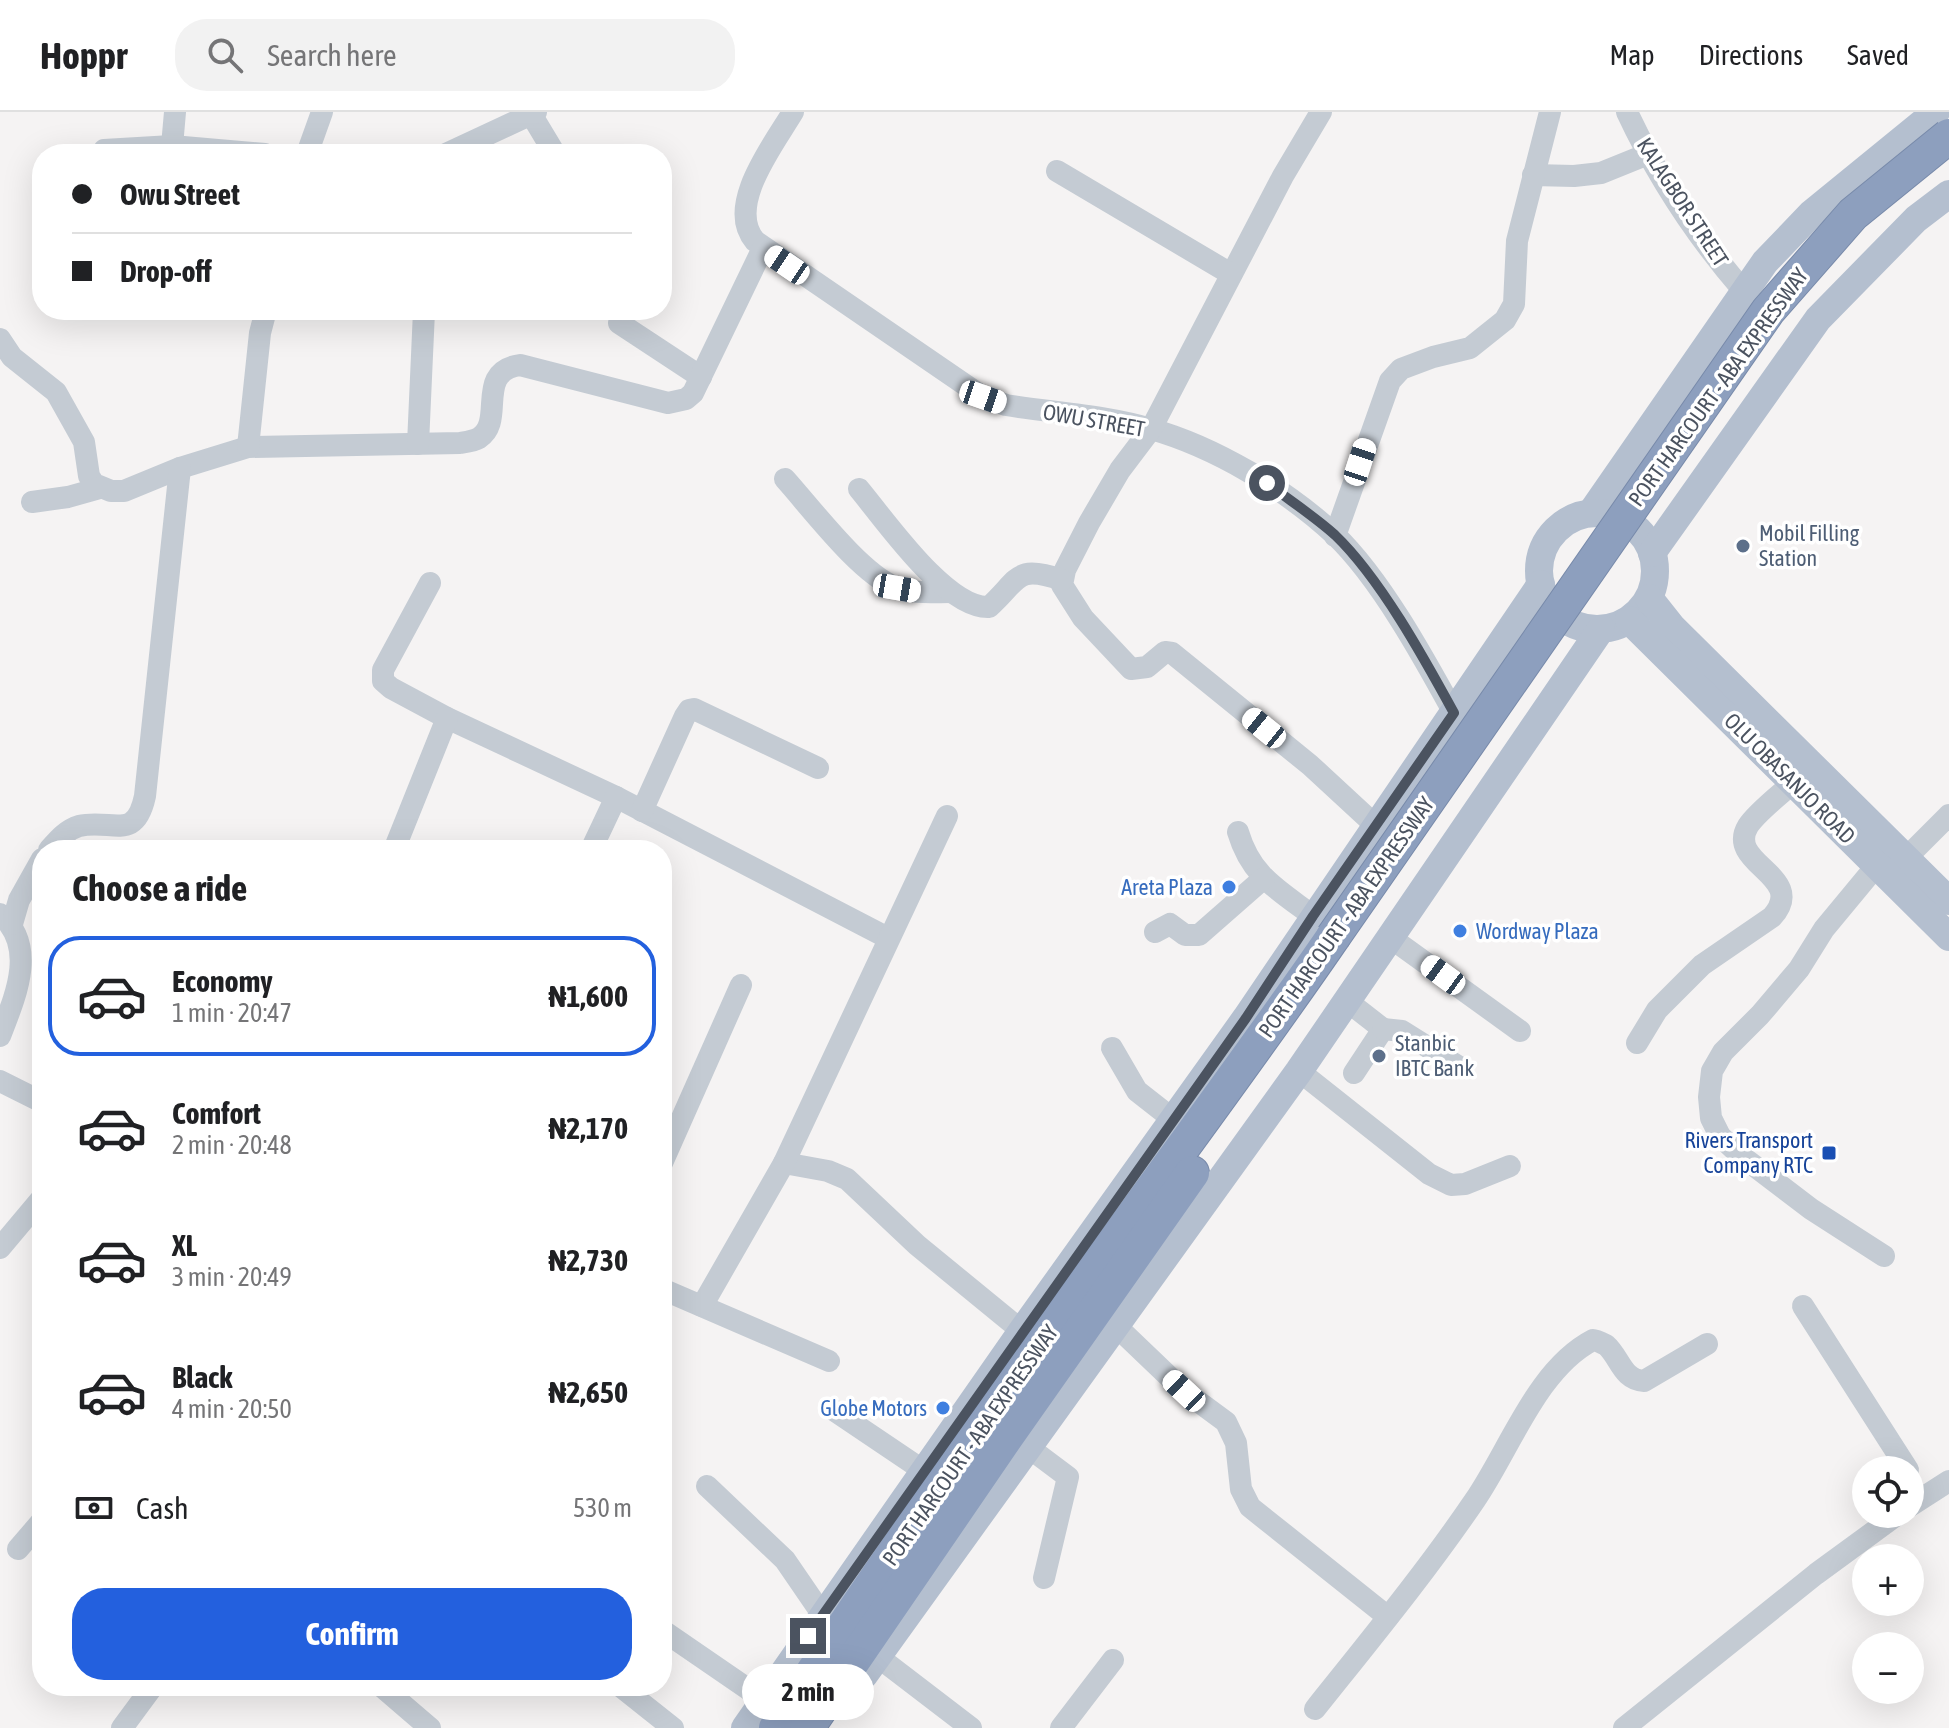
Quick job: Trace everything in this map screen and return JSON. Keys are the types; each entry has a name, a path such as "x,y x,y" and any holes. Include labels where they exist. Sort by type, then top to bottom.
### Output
{"highway":[{"name":"PORT HARCOURT - ABA EXPRESSWAY","path":"770,1714 923,1511 1266,1034 1331,934 1768,311 1805,265 1853,214 1949,136"},
{"name":"PORT HARCOURT - ABA EXPRESSWAY","path":"807,1728 1005,1439 1290,1037 1331,934 1785,321 1870,227 1949,163"}],"main road":[{"path":"1591,513 1765,262 1812,213 1936,112"},
{"path":"1652,553 1818,319 1916,219 1949,194"},
{"path":"1591,513 1608,514 1625,520 1639,531 1652,553 1654,581 1649,598 1629,620 1601,629 1584,628 1556,613 1546,600 1539,568 1542,552 1550,537 1575,517 1591,513"},
{"path":"745,1728 770,1714 822,1614 1174,1120 1331,934 1375,825 1541,584"},
{"name":"OLU OBASANJO ROAD","path":"1649,598 1672,627 1949,901"},
{"name":"OLU OBASANJO ROAD","path":"1629,620 1949,937"},
{"path":"827,1728 1299,1071 1601,629"}],"street":[{"path":"172,144 175,112"},
{"path":"311,144 322,112"},
{"name":"OWU STREET","path":"793,112 747,196 745,225 763,248 983,397 1006,405 1151,429 1231,461 1267,483 1335,536 1368,574 1425,661 1454,713"},
{"path":"1321,112 1283,176 1151,429 1120,470 1089,523 1062,585 1083,618 1131,669 1147,667 1165,652 1172,653 1310,765 1375,825"},
{"path":"1335,536 1390,381 1401,369 1470,348 1505,320 1514,304 1517,241 1550,112"},
{"name":"KALAGBOR STREET","path":"1627,112 1648,154 1707,247 1743,290"},
{"path":"467,144 534,113 550,144"},
{"path":"1533,175 1601,173 1648,154"},
{"path":"1057,171 1231,274"},
{"path":"32,502 100,488 124,491 180,468 248,447 460,443 480,438 489,423 497,378 510,366 520,365 668,403 686,399 693,393 763,248"},
{"path":"248,447 263,320"},
{"path":"418,444 424,320"},
{"path":"619,323 701,377"},
{"path":"4,354 56,392 84,442 89,476 100,488"},
{"path":"58,840 80,826 127,825 142,812 180,468"},
{"path":"785,479 855,557 884,582 913,591 950,592"},
{"path":"859,489 939,583 958,598 989,607 1024,573 1038,571 1062,580"},
{"path":"430,583 383,670 383,681 391,688 447,718 616,797 888,938"},
{"path":"642,811 685,716 694,709 818,768"},
{"path":"398,840 447,718"},
{"path":"1637,1043 1657,1010 1702,965 1772,917 1781,907 1784,899 1781,890 1751,856 1745,846 1745,838 1748,827 1794,782"},
{"path":"596,840 616,797"},
{"path":"1907,857 1949,815"},
{"path":"702,1306 784,1163 947,816"},
{"path":"1238,832 1252,866 1331,934"},
{"path":"1877,865 1824,929 1799,969 1723,1052 1712,1071 1709,1097 1711,1118 1720,1136 1740,1155 1811,1209 1884,1256"},
{"path":"0,1036 23,964 6,919 32,877"},
{"path":"1155,932 1170,924 1185,935 1199,935 1264,878"},
{"path":"1391,938 1520,1031"},
{"path":"672,1140 741,985"},
{"path":"1347,1001 1383,1029 1402,1031 1461,1068"},
{"path":"1354,1073 1383,1029"},
{"path":"1112,1048 1137,1091 1174,1120"},
{"path":"1299,1071 1429,1174 1451,1185 1465,1184 1510,1166"},
{"path":"0,1081 32,1097"},
{"path":"784,1163 828,1171 847,1179 917,1245 1022,1331"},
{"path":"0,1248 32,1210"},
{"path":"672,1293 829,1361"},
{"path":"1803,1306 1899,1456"},
{"path":"1115,1325 1184,1391 1226,1422 1236,1443 1241,1489 1250,1507 1388,1617"},
{"path":"1315,1709 1476,1499 1549,1378 1567,1360 1593,1340 1605,1344 1622,1369 1635,1380 1644,1381 1707,1344"},
{"path":"832,1409 924,1471"},
{"path":"1028,1447 1068,1477 1044,1578"},
{"path":"1924,1497 1949,1481"},
{"path":"707,1486 785,1560 822,1614"},
{"path":"1624,1728 1816,1574 1879,1528"},
{"path":"18,1549 32,1533"},
{"path":"672,1638 770,1714"},
{"path":"877,1656 971,1728"},
{"path":"1061,1728 1113,1660"},
{"path":"122,1728 146,1696"},
{"path":"393,1696 430,1728"},
{"path":"633,1696 673,1728"}],"place":[{"name":"Mobil Filling Station","path":"1743,546"},
{"name":"Areta Plaza","path":"1229,887"},
{"name":"Wordway Plaza","path":"1460,931"},
{"name":"Stanbic IBTC Bank","path":"1379,1056"},
{"name":"Rivers Transport Company RTC","path":"1829,1153"},
{"name":"Globe Motors","path":"943,1408"}],"route":[{"path":"808,1636 1246,1018 1454,713 1425,661 1368,574 1335,536 1267,483"}]}
